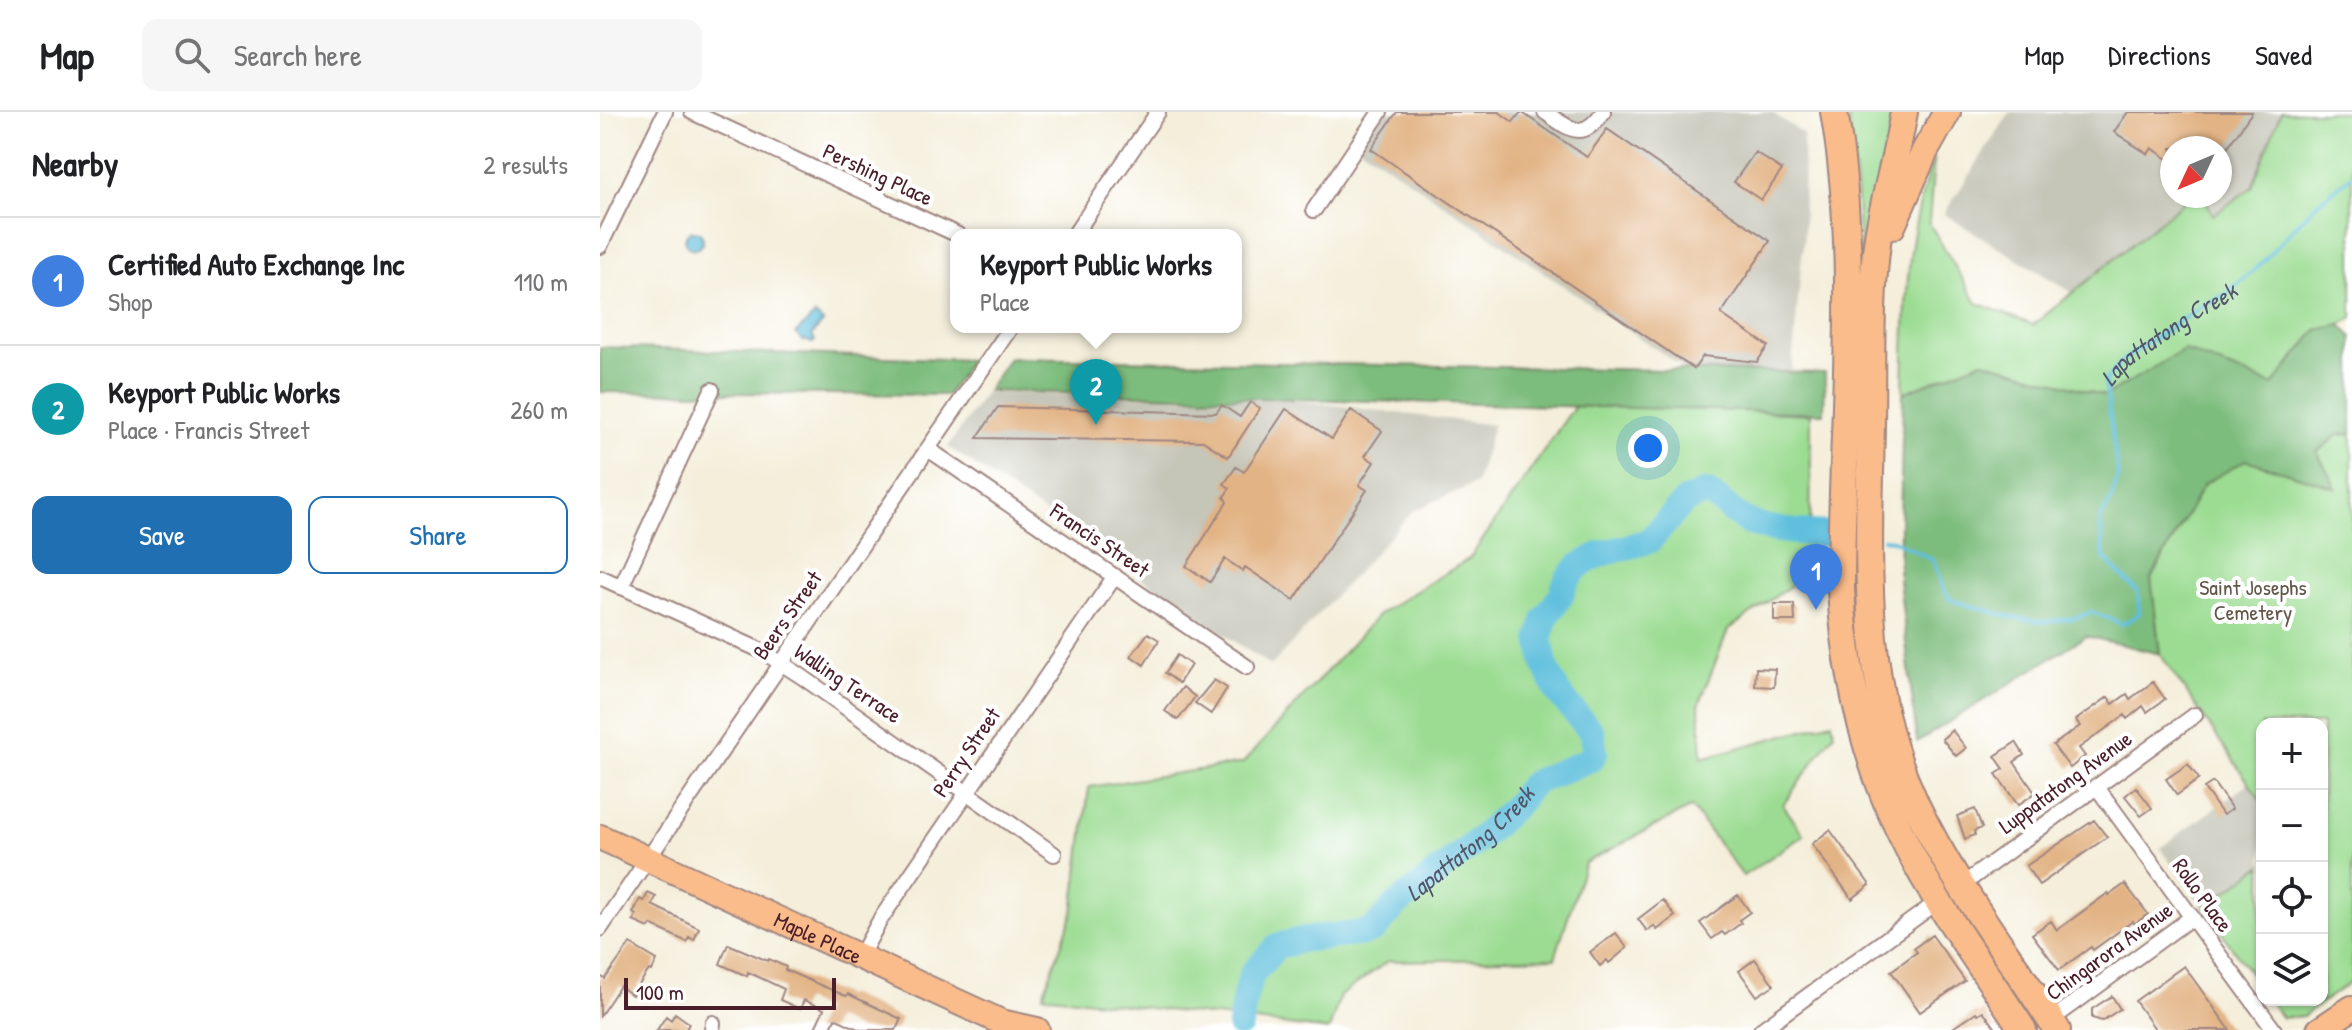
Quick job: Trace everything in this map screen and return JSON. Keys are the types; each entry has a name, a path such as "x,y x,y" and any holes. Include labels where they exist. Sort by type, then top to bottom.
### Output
{"highway":[{"path":"1834,112 1841,166 1846,268 1843,624 1857,713 1871,762 1896,823 1940,900 2023,1030"},
{"path":"1904,112 1883,210 1876,262 1868,600 1880,695 1903,773 1916,805 1962,885 2054,1025"},
{"path":"1876,262 1925,151 1947,112"}],"main road":[{"name":"Maple Place","path":"600,837 1001,1022 1037,1030"},
{"path":"2319,1030 2352,1008"}],"street":[{"path":"600,246 665,112"},
{"name":"Pershing Place","path":"692,112 950,231"},
{"path":"1078,229 1158,112"},
{"path":"1314,210 1380,112"},
{"path":"1545,112 1573,129 1589,128 1603,112"},
{"name":"Beers Street","path":"600,929 1007,333"},
{"path":"621,587 712,390"},
{"name":"Francis Street","path":"928,449 1247,667"},
{"name":"Perry Street","path":"860,957 880,920 1115,576"},
{"name":"Walling Terrace","path":"600,577 762,651 1054,854"},
{"name":"Luppatatong Avenue","path":"1962,885 2195,715"},
{"name":"Rollo Place","path":"2096,786 2274,1030"},
{"path":"1761,1030 1940,900"},
{"name":"Chingarora Avenue","path":"2054,1025 2192,917"}],"shaded area":[{"path":"1380,112 1771,112 1803,134 1804,232 1791,377 1691,373 1357,145"},
{"path":"2010,112 2281,112 2252,186 2232,201 2232,136 2160,136 2160,208 2176,208 2073,293 1944,214"},
{"path":"2210,208 2222,208 2213,215"},
{"path":"985,393 1300,401 1493,425 1476,483 1413,511 1271,666 948,447"},
{"path":"2249,783 2256,793 2256,869 2204,908 2160,848"}],"green space":[{"path":"1848,112 1893,112 1863,305 1856,184"},
{"path":"2281,112 2352,112 2352,317 2341,325 2317,330 2273,385 2184,350 2105,396 1983,361 1903,393 1908,274 1917,215 1934,158 1929,223 1977,303 2033,325 2176,208 2210,208 2213,215 2223,208 2232,208 2232,201 2252,187"},
{"path":"2341,325 2352,337 2352,434 2338,435 2317,452 2336,488 2246,460 2204,484 2151,578 2160,654 2086,636 1917,742 1899,579 1903,393 1983,361 2105,396 2184,350 2273,385 2317,330"},
{"path":"600,347 971,360 947,395 600,392"},
{"path":"1009,358 1825,373 1824,413 987,391"},
{"path":"1576,404 1811,414 1810,572 1728,630 1699,705 1702,758 1832,722 1834,733 1783,805 1804,835 1743,876 1691,807 1585,863 1555,958 1388,961 1340,996 1329,1030 1043,995 1073,913 1089,787 1243,763 1379,614 1470,558"},
{"name":"Saint Josephs Cemetery","path":"2352,434 2352,981 2328,998 2328,718 2256,718 2256,793 2160,654 2151,579 2204,484 2246,459 2335,488 2317,452 2338,435"},
{"path":"2256,869 2256,982 2204,908"},
{"name":"Saint Josephs Cemetery","path":"2273,1006 2317,1006 2303,1016 2282,1018"}],"water":[{"path":"694,231 703,240 694,249 685,240"},
{"path":"815,315 823,322 812,335 815,341 803,342 796,333"}],"building":[{"path":"1397,112 1499,112 1513,122 1521,112 1587,157 1607,129 1770,241 1721,314 1768,346 1757,362 1703,356 1694,369 1371,149"},
{"path":"2128,112 2252,112 2232,141 2232,136 2160,136 2160,154 2152,148 2148,154 2114,132"},
{"path":"1755,152 1782,170 1761,200 1734,182"},
{"path":"1250,402 1260,408 1228,457 1203,441 977,438 998,407 1216,413 1222,405 1240,417"},
{"path":"1286,409 1332,439 1351,410 1382,431 1365,456 1374,462 1359,485 1367,490 1294,600 1245,567 1243,571 1225,559 1210,582 1186,566 1227,502 1224,497 1230,488 1224,484 1236,467 1244,472"},
{"path":"1774,604 1794,604 1795,621 1774,621"},
{"path":"1148,633 1159,640 1144,665 1131,656"},
{"path":"1177,655 1191,665 1179,683 1165,673"},
{"path":"1756,668 1775,669 1774,687 1755,686"},
{"path":"1214,680 1227,688 1211,714 1195,703"},
{"path":"2153,682 2165,699 2147,712 2143,706 2127,719 2125,715 2079,748 2085,756 2070,768 2053,745 2080,726 2076,720 2108,697 2113,704 2127,694 2130,699"},
{"path":"1183,687 1195,697 1178,720 1165,711"},
{"path":"1952,730 1966,748 1956,756 1942,739"},
{"path":"2016,742 2024,755 2014,762 2035,793 2018,805 1996,774 2004,769 1995,756"},
{"path":"2188,764 2199,779 2177,795 2166,779"},
{"path":"2213,782 2232,809 2223,815 2204,788"},
{"path":"2136,787 2152,808 2141,816 2125,796"},
{"path":"1975,809 1982,828 1965,839 1957,816"},
{"path":"2094,820 2107,837 2039,885 2026,866"},
{"path":"1830,830 1870,885 1852,899 1812,844"},
{"path":"2125,884 2148,914 2093,950 2091,947 2059,970 2032,934 2051,921 2057,930"},
{"path":"648,893 656,897 652,905 699,928 694,940 689,937 687,942 651,925 649,928 633,921 636,915 633,913 640,899 644,901"},
{"path":"1738,895 1750,912 1725,935 1722,932 1712,939 1700,923"},
{"path":"1663,900 1675,916 1657,930 1654,926 1647,931 1638,919"},
{"path":"1616,933 1627,948 1609,963 1607,960 1600,966 1590,952"},
{"path":"1932,935 1965,981 1920,1012 1891,971 1917,952 1914,948"},
{"path":"630,944 657,960 632,995 620,986 600,1016 600,976 605,979"},
{"path":"728,944 769,959 786,967 785,970 846,996 848,994 901,1019 896,1030 860,1030 835,1018 830,1030 814,1030 824,1009 804,1000 800,1009 780,1000 784,989 748,972 747,976 720,964"},
{"path":"1755,959 1774,985 1757,996 1739,971"},
{"path":"2184,966 2230,1030 2156,1030 2135,1001"},
{"path":"2112,996 2120,1009 2102,1021 2092,1018 2092,1009"},
{"path":"1983,1011 1997,1030 1950,1030 1976,1012"},
{"path":"675,1013 689,1023 686,1030 657,1030 666,1016 671,1020"}],"waterway":[{"name":"Lapattatong Creek","path":"1883,539 1893,540 1933,560 1944,591 1951,600 1964,604 2015,618 2045,622 2092,612 2123,624 2139,614 2138,592 2104,558 2100,519 2112,498 2118,476 2105,381 2123,360 2197,309 2226,294 2257,268 2315,205 2352,175"},
{"name":"Lapattatong Creek","path":"1240,1025 1252,974 1277,946 1375,929 1395,906 1481,838 1517,804 1533,783 1591,759 1595,753 1592,733 1558,693 1545,665 1540,638 1545,619 1561,595 1567,579 1580,565 1601,554 1649,541 1685,501 1706,492 1741,518 1755,524 1787,531 1828,534"}],"place":[{"name":"Keyport Public Works","path":"1096,425"},
{"name":"Certified Auto Exchange Inc","path":"1816,610"}]}
